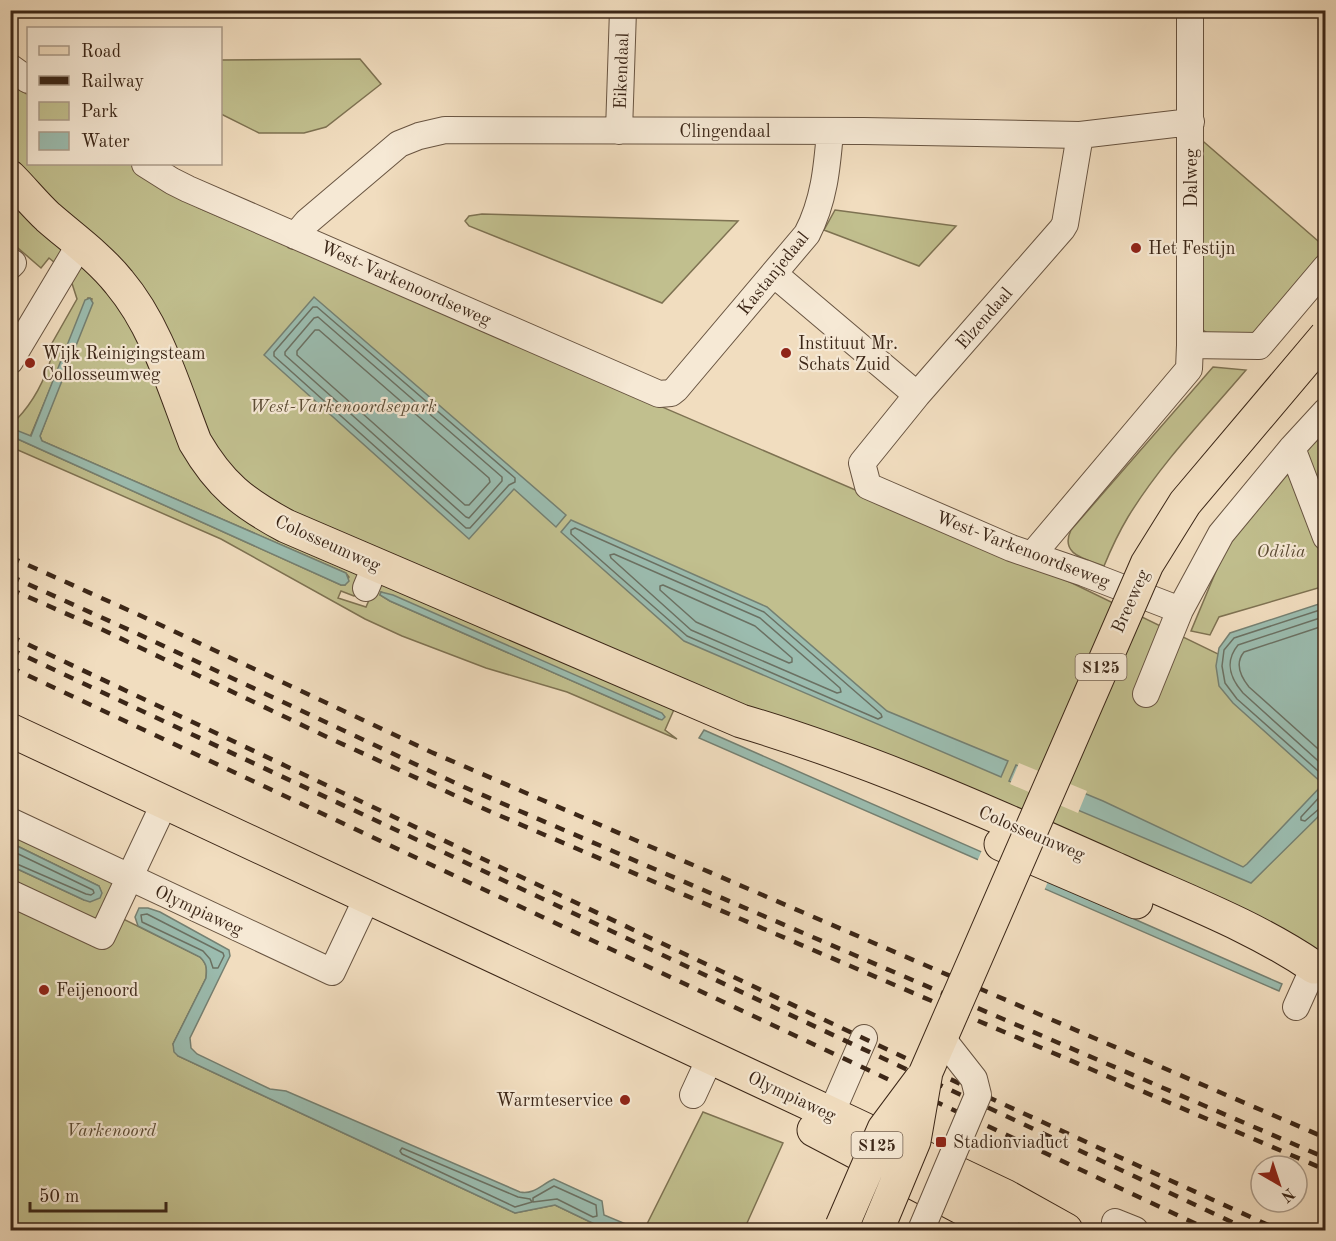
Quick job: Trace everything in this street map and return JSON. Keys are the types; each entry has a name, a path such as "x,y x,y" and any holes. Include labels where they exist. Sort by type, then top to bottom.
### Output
{"main road":[{"name":"Colosseumweg","path":"10,177 46,215 109,270 138,307 158,347 195,442 213,470 234,493 256,510 371,576 741,721 771,739 908,804 1092,884 1251,949 1320,970"},
{"name":"Colosseumweg","path":"10,197 46,215"},
{"name":"Breeweg","path":"942,1037 1108,651 1152,556 1185,503 1326,336"},
{"name":"Olympiaweg","path":"10,730 156,821"},
{"name":"Olympiaweg","path":"10,755 156,821 1000,1217 1066,1230"},
{"name":"S125","path":"841,1228 884,1129 926,1072 942,1037"},
{"name":"S125","path":"877,1230 914,1141 926,1072"},
{"name":"Olympiaweg","path":"701,1077 831,1114 1000,1217"}],"street":[{"name":"Eikendaal","path":"619,131 623,10"},
{"name":"Dalweg","path":"1190,10 1191,345"},
{"path":"10,67 27,79"},
{"name":"Clingendaal","path":"295,236 307,222 399,144 419,136 445,130 1080,135 1191,122"},
{"name":"Kastanjedaal","path":"671,393 807,234 816,215 826,181 830,132"},
{"name":"Elzendaal","path":"868,486 862,464 917,395 1062,229 1065,224 1080,135"},
{"name":"West-Varkenoordseweg","path":"147,165 180,186 295,236 659,394 671,393"},
{"path":"10,361 80,244"},
{"path":"10,261 13,263 10,266"},
{"path":"1033,554 1189,369 1191,345 1259,346 1326,267"},
{"path":"774,274 917,395"},
{"path":"1146,694 1180,610 1221,534 1292,448 1326,411"},
{"path":"1292,448 1326,537"},
{"name":"West-Varkenoordseweg","path":"868,486 1011,548 1033,554 1180,610"},
{"name":"Olympiaweg","path":"10,821 332,972 358,917"},
{"path":"10,893 102,936 156,821"},
{"path":"1296,1007 1320,970"},
{"path":"921,1230 978,1095 974,1079 942,1037"},
{"path":"831,1114 864,1038"}],"green space":[{"path":"360,59 381,84 326,127 304,133 259,133 222,114 222,60"},
{"name":"West-Varkenoordsepark","path":"10,83 27,94 27,165 134,165 199,208 1072,583 1325,706 1325,957 291,519 212,452 172,345 11,168"},
{"path":"1197,136 1325,247 1325,254 1250,339 1212,336 1200,328"},
{"path":"10,203 63,243 60,267 49,258 41,268 11,242"},
{"path":"835,210 956,226 919,266 824,230"},
{"path":"482,214 738,221 662,303 469,226 465,221 469,216"},
{"path":"87,263 116,293 181,439 365,571 354,596 341,591 338,598 366,607 379,577 676,705 665,730 677,739 567,692 486,668 402,636 365,619 221,539 11,447 11,436 341,585 345,585 349,577 346,573 42,441 40,436 92,299 88,298 30,437 11,428 11,417 17,419 39,389 52,355 47,352 77,299 69,274","holes":["381,592 659,719 390,601 380,595"]},
{"path":"1213,367 1246,370 1184,441 1141,497 1115,541 1104,566 1076,555 1071,551 1069,545 1068,538 1071,530"},
{"name":"Odilia","path":"1325,428 1325,586 1219,617 1210,635 1191,631 1227,545"},
{"name":"Varkenoord","path":"11,831 119,881 105,910 200,957 206,966 206,978 173,1044 178,1056 515,1213 555,1205 607,1230 11,1230 11,866 84,900 101,892 99,886 11,843"},
{"path":"703,1112 783,1143 747,1223 763,1230 644,1230"}],"water":[{"path":"314,297 566,515 556,527 514,489 469,539 264,355"},
{"path":"90,298 93,303 40,436 42,441 346,573 349,581 345,585 11,436 11,428 31,436 85,300"},
{"path":"571,520 767,607 887,711 1008,761 1001,777 684,641 561,532"},
{"path":"381,592 393,595 662,713 665,717 662,720 659,719 390,601 380,595"},
{"path":"1325,602 1325,810 1251,883 1009,781 1016,765 1103,801 1243,867 1323,784 1233,703 1219,686 1216,666 1219,648 1230,633"},
{"path":"704,730 1282,984 1279,991 699,738"},
{"path":"11,843 99,886 102,893 100,898 90,902 84,900 11,866"},
{"path":"139,908 160,912 229,950 230,956 190,1038 191,1048 197,1054 270,1089 286,1091 520,1192 534,1191 554,1179 602,1201 604,1215 640,1230 607,1230 555,1205 515,1213 178,1056 174,1052 173,1044 206,978 206,966 200,957 138,926 135,917"}],"pier":[{"path":"1019,763 1087,791 1078,813 1010,784"},
{"path":"982,850 1049,879 1044,891 977,862"}],"railway":[{"path":"10,557 431,752 1326,1138"},
{"path":"10,576 464,787 1326,1158"},
{"path":"10,589 99,628 327,737 489,811 1326,1170"},
{"path":"10,636 1003,1104 1279,1230"},
{"path":"10,649 1249,1230"},
{"path":"10,667 1209,1230"}],"place":[{"name":"Het Festijn","path":"1136,248"},
{"name":"Instituut Mr. Schats Zuid","path":"786,353"},
{"name":"Wijk Reinigingsteam Collosseumweg","path":"30,363"},
{"name":"Feijenoord","path":"44,990"},
{"name":"Warmteservice","path":"625,1100"},
{"name":"Stadionviaduct","path":"941,1142"}]}
